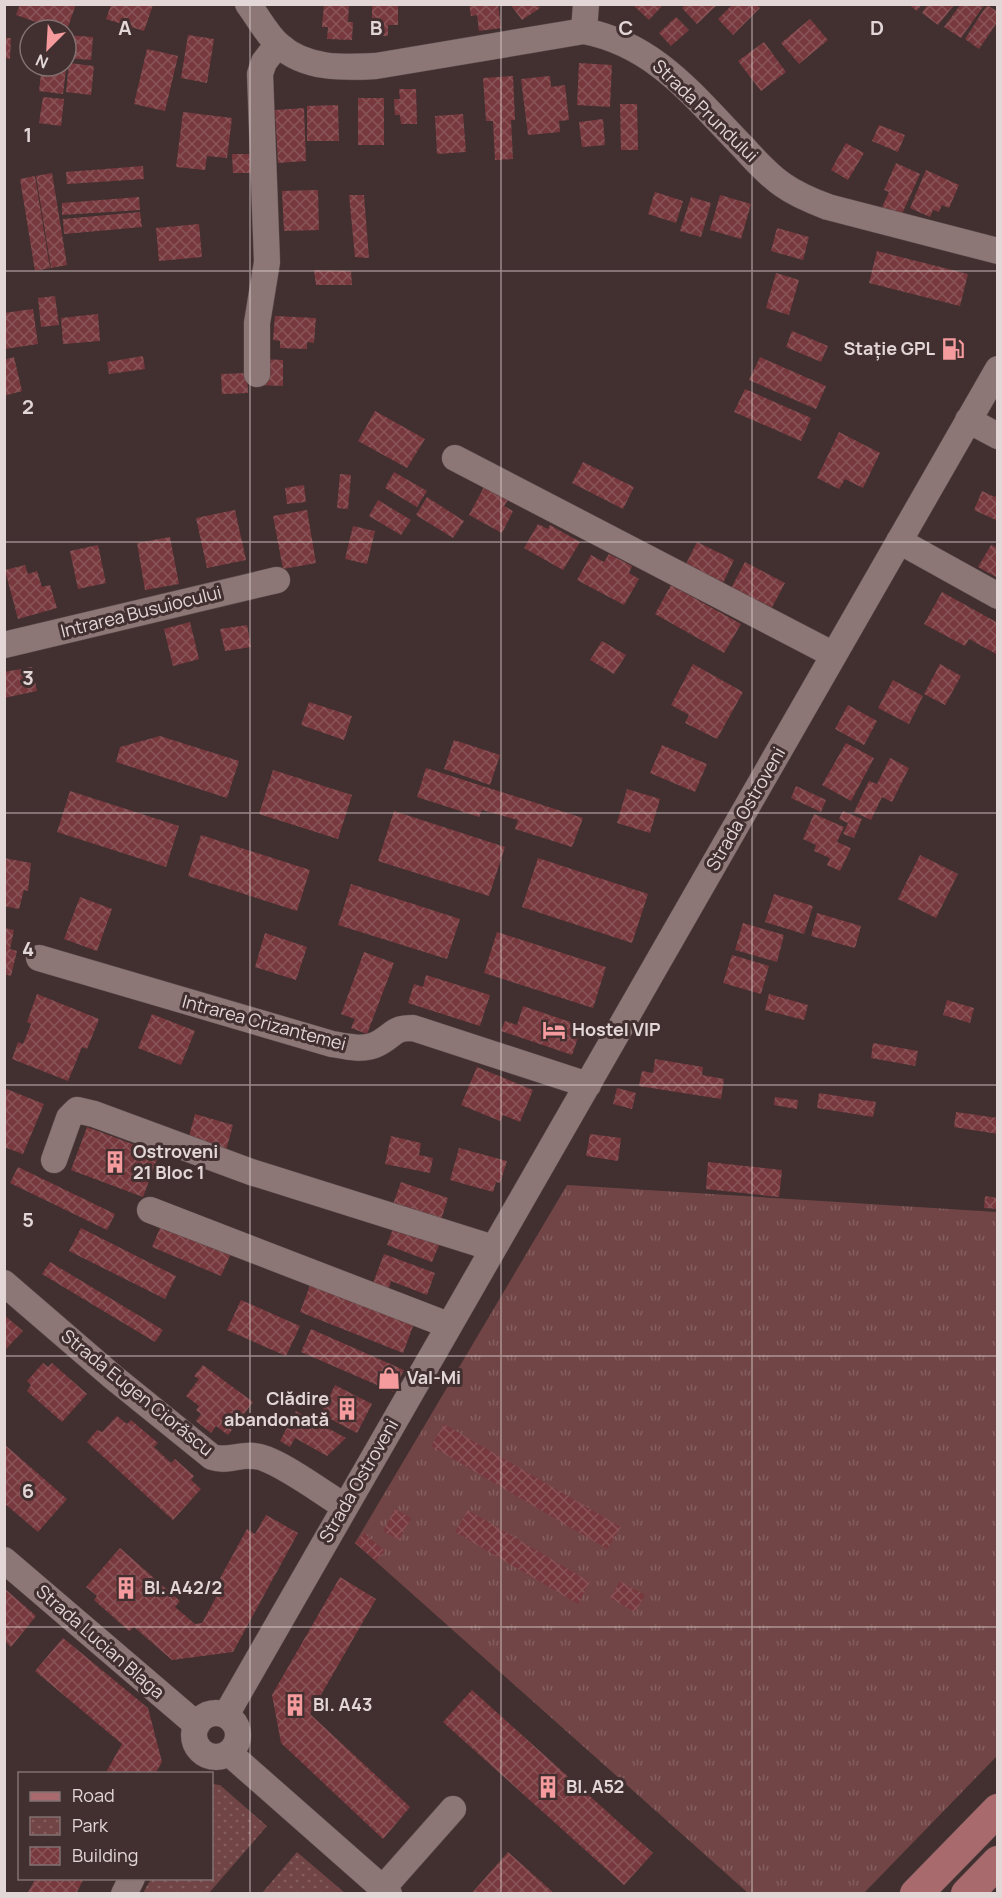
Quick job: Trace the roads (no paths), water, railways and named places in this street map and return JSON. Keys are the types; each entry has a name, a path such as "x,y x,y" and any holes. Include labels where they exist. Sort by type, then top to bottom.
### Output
{"main road":[{"path":"916,1893 998,1810"},
{"path":"967,1893 998,1862"}],"street":[{"name":"Strada Prundului","path":"248,4 277,45 294,56 315,64 344,68 376,66 584,31 610,36 657,62 756,161 781,184 803,197 828,207 998,251"},
{"path":"584,31 586,4"},
{"path":"257,374 257,323 267,262 260,74 264,62 277,45"},
{"name":"Strada Ostroveni","path":"226,1715 998,369"},
{"path":"968,420 998,436"},
{"path":"455,458 834,655"},
{"path":"898,540 998,596"},
{"name":"Intrarea Busuiocului","path":"4,645 277,580"},
{"name":"Intrarea Crizantemei","path":"39,958 332,1044 367,1047 379,1043 398,1028 413,1028 588,1086"},
{"path":"54,1160 69,1118 78,1110 251,1172 493,1248"},
{"path":"150,1210 448,1325"},
{"name":"Strada Eugen Ciorăscu","path":"4,1283 113,1377 212,1457 222,1460 254,1455 271,1461 344,1506"},
{"name":"Strada Lucian Blaga","path":"4,1560 197,1725"},
{"path":"208,1760 238,1737 235,1724 226,1715 206,1715 197,1725 195,1740 208,1760 386,1891 453,1809"}],"place":[{"name":"Stație GPL","path":"953,349"},
{"name":"Hostel VIP","path":"554,1030"},
{"name":"Ostroveni 21 Bloc 1","path":"115,1162"},
{"name":"Val-Mi","path":"389,1378"},
{"name":"Clădire abandonată","path":"347,1409"},
{"name":"Bl. A42/2","path":"126,1588"},
{"name":"Bl. A43","path":"295,1705"},
{"name":"Bl. A52","path":"548,1787"}]}
